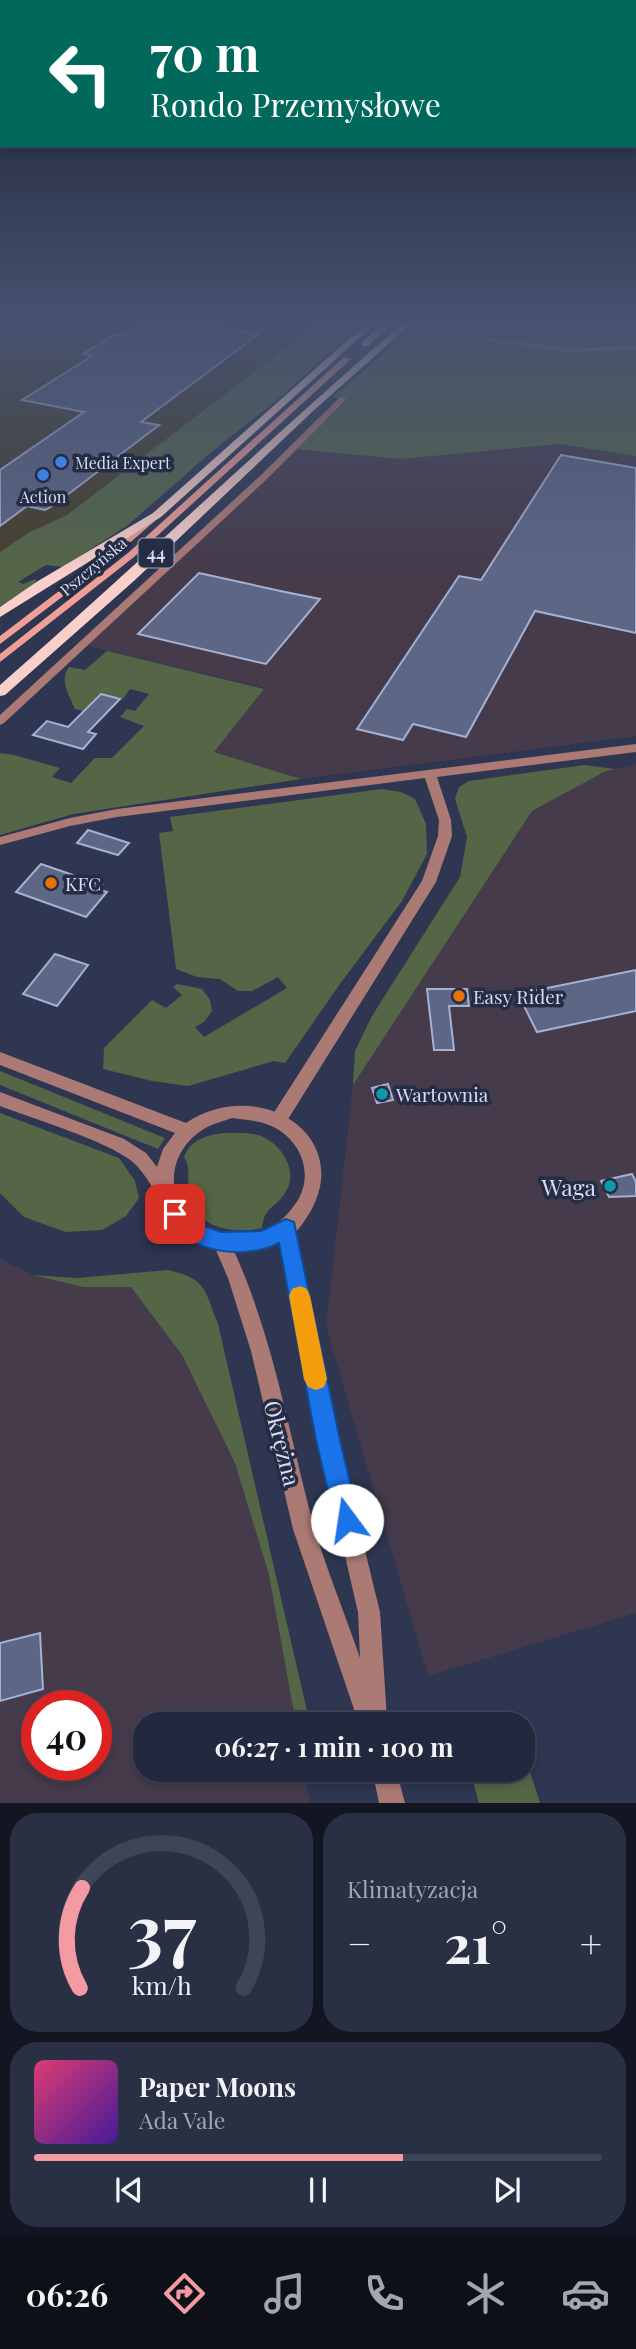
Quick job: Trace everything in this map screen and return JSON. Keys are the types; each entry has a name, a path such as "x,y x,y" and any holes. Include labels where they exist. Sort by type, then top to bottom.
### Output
{"main road":[{"name":"Pszczyńska","path":"0,641 100,564 278,407"},
{"name":"Pszczyńska","path":"0,659 131,555 294,407"},
{"name":"44","path":"0,692 131,578 311,407"},
{"path":"309,410 312,407"},
{"name":"44","path":"0,613 157,515"}],"street":[{"path":"0,721 264,477 335,407"},
{"path":"0,841 70,822 117,813 636,748"},
{"path":"279,1119 429,882 445,836 445,820 430,775"},
{"path":"0,1058 188,1131"},
{"path":"0,1099 118,1144 140,1158 165,1193 175,1214 197,1233 221,1242 264,1240 286,1228 304,1210 313,1189 315,1168 309,1148 303,1139 279,1119 256,1112 232,1111 208,1118 188,1131 173,1149 165,1170 165,1193"},
{"name":"Okrężna","path":"286,1228 328,1440 369,1612 373,1712"},
{"name":"Okrężna","path":"221,1242 237,1278 261,1351 304,1529 369,1712"},
{"path":"387,1782 392,1803"}],"shaded area":[{"path":"0,407 235,407 0,574"},
{"path":"559,444 636,456 636,736 301,779 214,752 264,688 88,646 294,449 401,459"},
{"path":"636,764 636,1613 428,1676 326,1326 353,1085 532,811 604,772"},
{"path":"0,1259 33,1275 83,1287 131,1287 182,1355 235,1463 269,1575 294,1712 133,1712 133,1782 306,1782 310,1803 0,1803"}],"green space":[{"path":"208,407 268,407 128,525 63,567 46,565 18,582 23,584 35,579 37,584 0,606 0,552 28,533 67,515"},
{"path":"340,407 636,407 636,456 559,444 401,459 294,449"},
{"path":"107,651 264,689 214,752 301,779 73,814 0,835 0,753 60,768 52,777 71,783 95,758 112,758 144,726 120,717 127,709 135,711 149,694 130,689 123,699 101,694 83,711 75,709 65,682 66,672 69,667 85,670"},
{"path":"585,765 615,769 604,772 532,811 353,1085 355,1051 372,1016 460,877 467,837 455,799 459,787 469,781"},
{"path":"382,789 401,792 415,799 426,824 427,854 402,901 285,1063 274,1061 188,1086 152,1081 103,1069 104,1048 152,1000 166,1008 182,995 173,987 177,984 202,989 210,1000 212,1011 204,1022 195,1027 204,1037 287,988 278,977 252,991 238,991 220,979 197,977 176,969 159,833 173,831 170,817"},
{"path":"0,1071 165,1138 158,1149 0,1085"},
{"path":"0,1113 119,1158 135,1181 139,1198 126,1216 102,1230 66,1232 24,1217 0,1193"},
{"path":"223,1133 261,1136 276,1146 286,1160 289,1185 265,1215 262,1228 240,1230 217,1226 207,1222 192,1206 188,1190 188,1166 184,1157 190,1146 200,1139"},
{"path":"168,1270 190,1277 206,1294 218,1324 307,1712 294,1712 269,1575 235,1463 182,1355 131,1287 83,1287 33,1275 77,1278"},
{"path":"473,1782 533,1782 540,1803 479,1803"}],"building":[{"path":"59,407 161,407 141,422 159,425 54,505 45,510 27,506 0,526 0,470 84,412"},
{"path":"561,455 636,468 636,633 535,611 466,737 413,724 403,740 357,729 459,576 481,580"},
{"path":"199,573 320,599 266,664 138,634"},
{"path":"101,694 120,699 88,732 96,734 83,749 33,735 47,721 68,727"},
{"path":"88,830 129,843 118,855 77,843"},
{"path":"41,864 102,885 98,889 107,892 86,917 16,892"},
{"path":"55,954 88,965 57,1006 23,994"},
{"path":"636,970 636,1011 537,1032 518,994"},
{"path":"427,989 467,989 469,1006 449,1006 454,1050 434,1050"},
{"name":"Wartownia","path":"388,1084 393,1100 377,1103 372,1088"},
{"path":"632,1174 636,1182 636,1196 609,1197 601,1181"},
{"path":"40,1633 43,1689 21,1690 21,1695 0,1701 0,1643"}],"slow traffic":[{"path":"300,1296 316,1379"}],"place":[{"name":"Media Expert","path":"61,462"},
{"name":"Action","path":"43,475"},
{"name":"KFC","path":"51,883"},
{"name":"Easy Rider","path":"459,996"},
{"name":"Wartownia","path":"382,1094"},
{"name":"Waga","path":"610,1186"}],"route":[{"path":"175,1214 197,1233 221,1242 264,1240 286,1228 328,1440 347,1520"}]}
